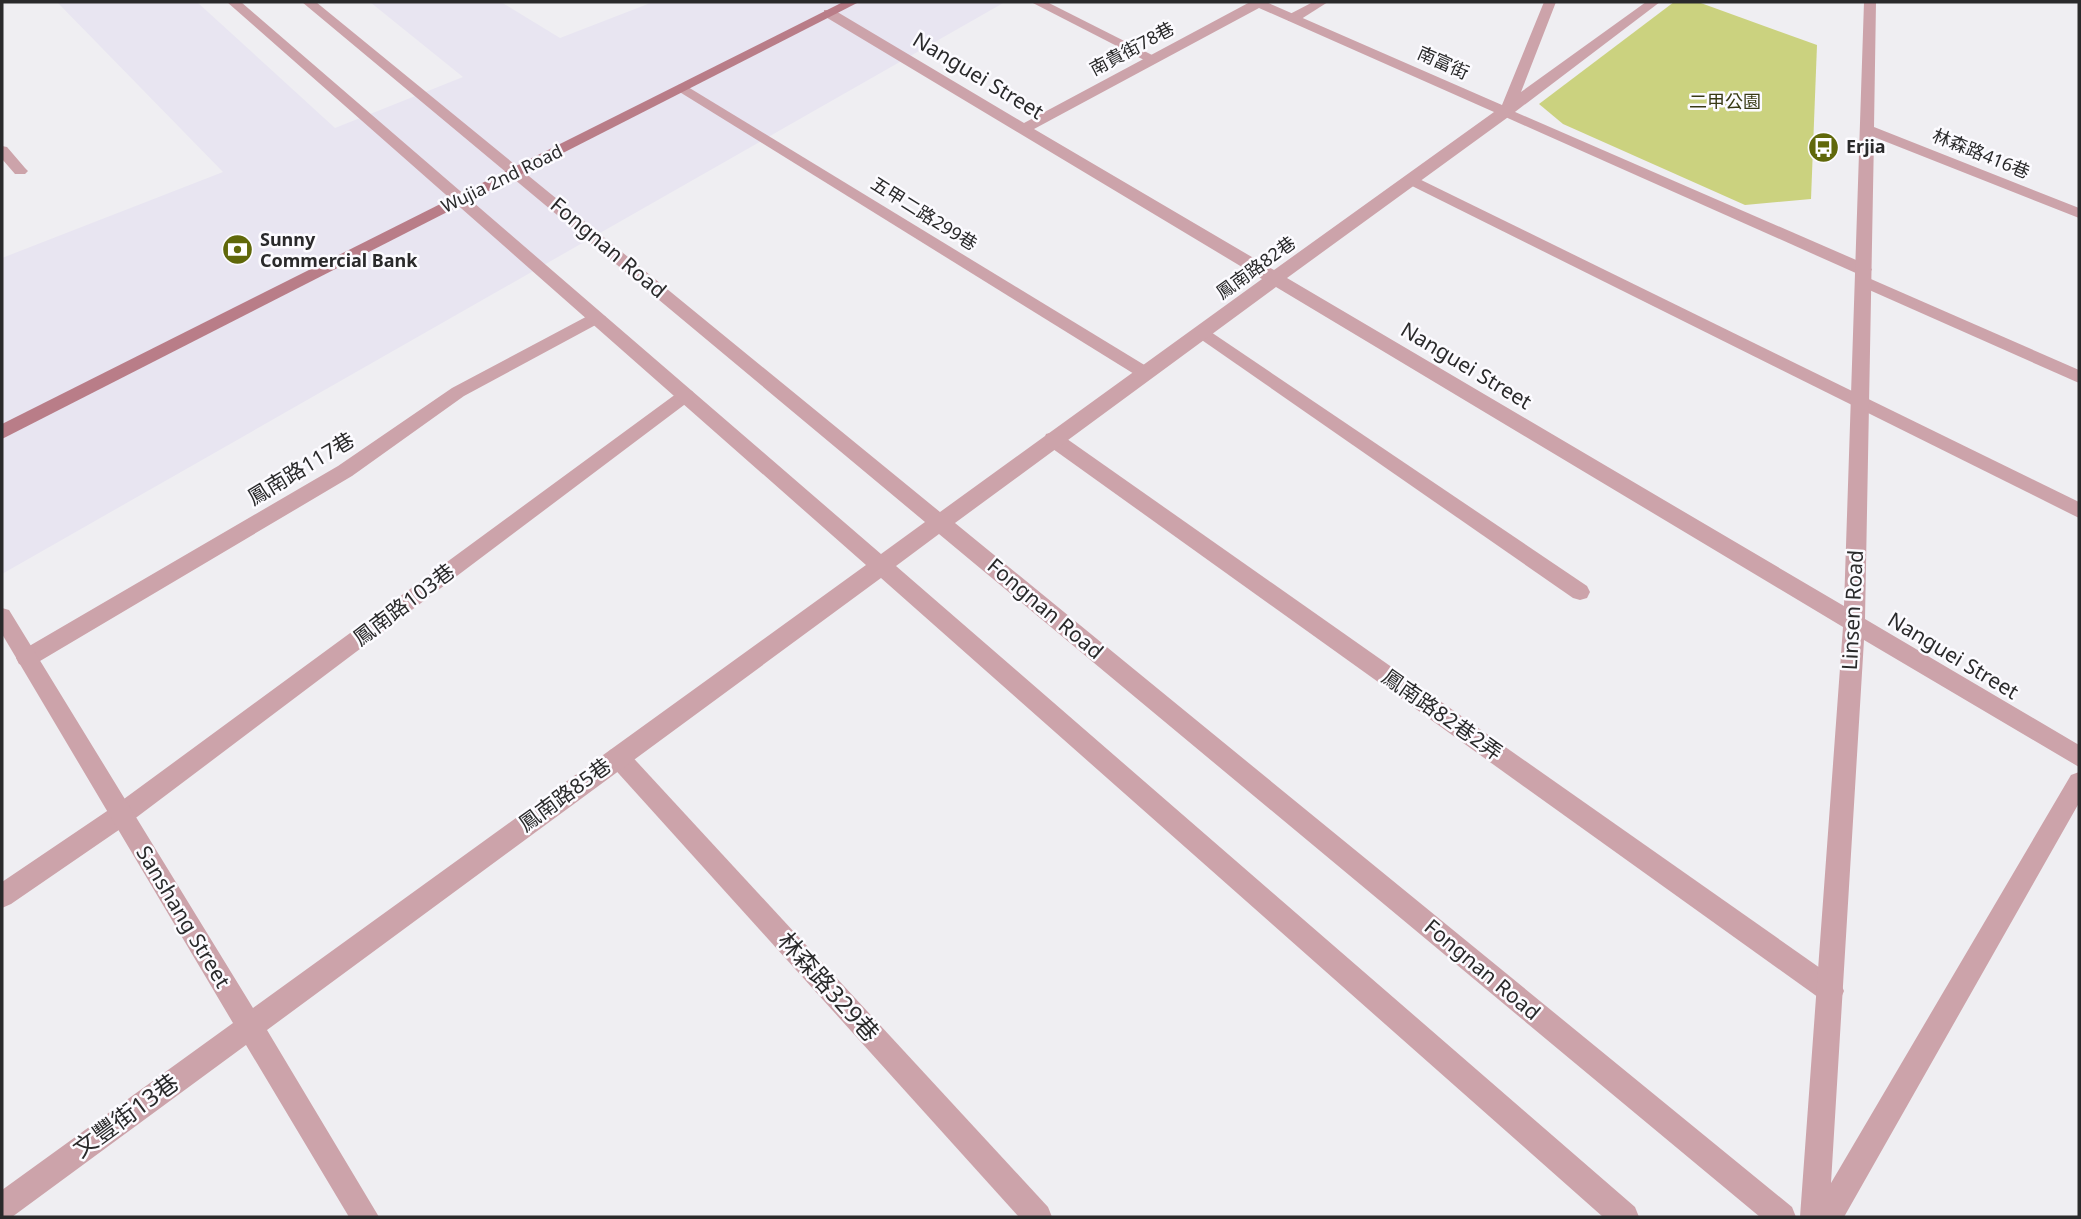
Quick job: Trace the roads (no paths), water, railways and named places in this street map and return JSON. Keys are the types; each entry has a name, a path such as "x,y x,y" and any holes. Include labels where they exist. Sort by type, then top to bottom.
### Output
{"main road":[{"name":"Wujia 2nd Road","path":"2,432 853,2"}],"street":[{"path":"233,2 461,198 1625,1217"},
{"name":"Fongnan Road","path":"308,2 1782,1217"},
{"path":"1037,2 1153,59"},
{"name":"南貴街78巷","path":"1023,129 1257,2"},
{"name":"南富街","path":"1257,2 1506,112 2079,377"},
{"path":"1293,18 1322,2"},
{"path":"1506,112 1550,2"},
{"name":"鳳南路82巷","path":"881,565 1654,2"},
{"name":"Linsen Road","path":"1815,1217 1854,623 1870,2"},
{"name":"Nanguei Street","path":"829,13 2079,757"},
{"name":"五甲二路299巷","path":"683,88 1145,373"},
{"name":"林森路416巷","path":"1868,130 2079,214"},
{"path":"2,150 20,171"},
{"path":"1410,180 2079,511"},
{"name":"鳳南路117巷","path":"27,658 345,471 458,393 597,317"},
{"path":"1202,332 1580,592"},
{"name":"鳳南路103巷","path":"2,896 121,815 686,395"},
{"name":"鳳南路82巷2弄","path":"1053,439 1831,991"},
{"name":"鳳南路85巷","path":"249,1026 881,565"},
{"name":"Sanshang Street","path":"2,616 365,1217"},
{"name":"林森路329巷","path":"618,757 1038,1217"},
{"path":"1828,1217 2079,782"},
{"name":"文豐街13巷","path":"2,1207 249,1026"}],"place":[{"name":"Erjia","path":"1823,147"},
{"name":"Sunny Commercial Bank","path":"237,250"}],"park label":[{"name":"二甲公園","path":"1725,102"}]}
